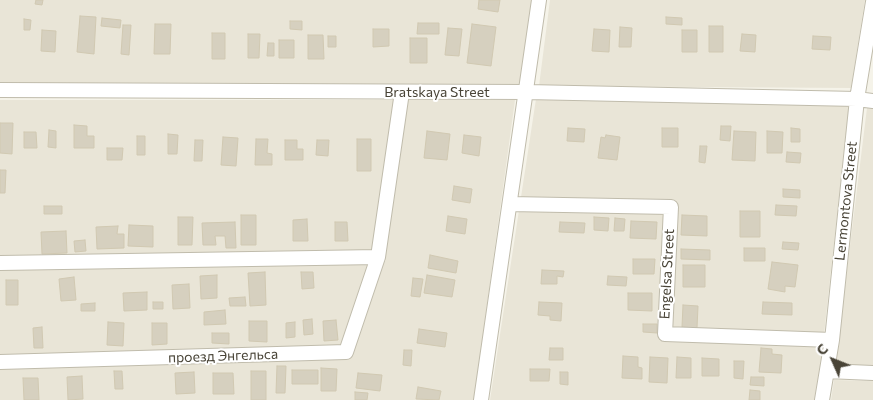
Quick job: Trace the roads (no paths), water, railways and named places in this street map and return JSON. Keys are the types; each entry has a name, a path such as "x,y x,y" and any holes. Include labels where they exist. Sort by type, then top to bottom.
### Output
{"street":[{"path":"481,400 539,0"},
{"name":"Lermontova Street","path":"822,400 832,340 857,99 873,2"},
{"name":"Bratskaya Street","path":"0,90 526,92 857,99 873,101"},
{"name":"проезд Энгельса","path":"0,362 346,352 378,256 402,92"},
{"name":"Engelsa Street","path":"510,204 671,207 665,334 832,340"},
{"path":"0,263 378,256"},
{"path":"827,371 873,373"}]}
